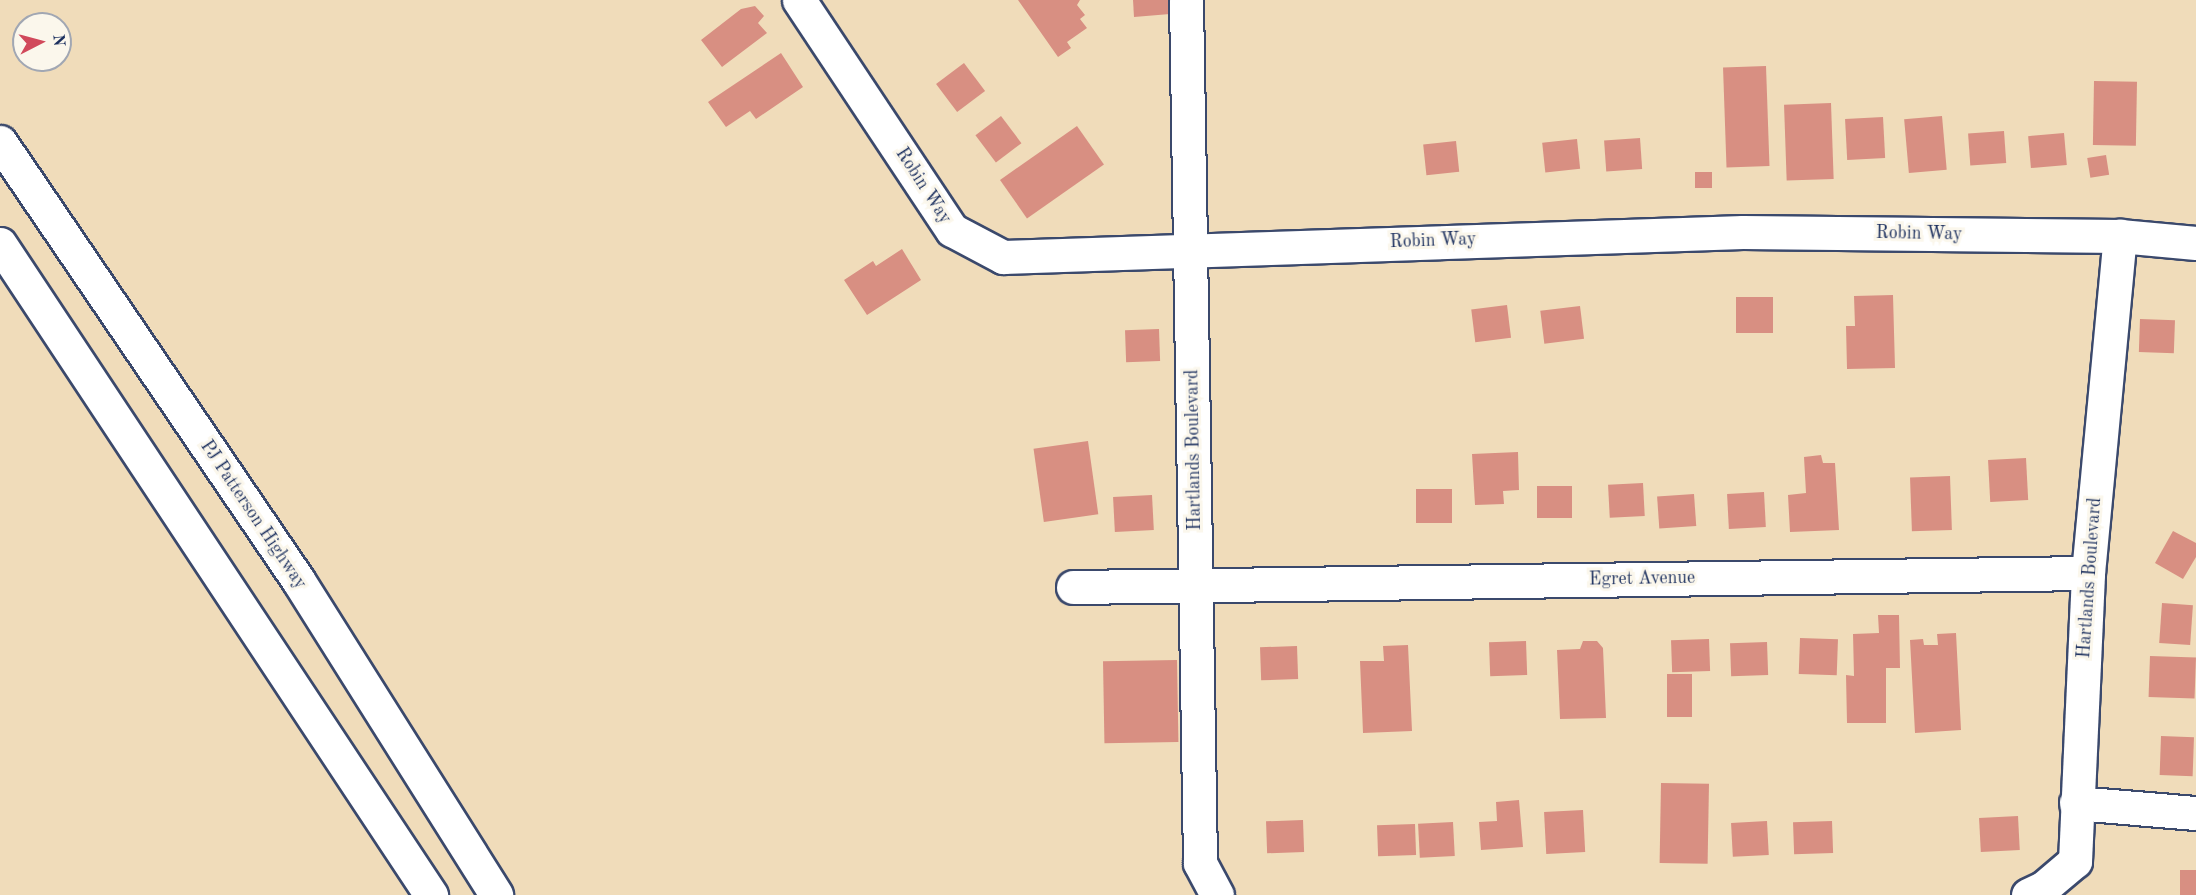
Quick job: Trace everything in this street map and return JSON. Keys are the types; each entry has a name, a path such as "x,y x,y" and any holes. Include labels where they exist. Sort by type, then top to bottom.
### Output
{"main road":[{"name":"Hartlands Boulevard","path":"1186,0 1200,863 1217,895"},
{"name":"Robin Way","path":"811,4 952,230 1003,257 1743,232 2120,236 2196,243"},
{"name":"PJ Patterson Highway","path":"0,142 298,580 496,895"},
{"name":"Hartlands Boulevard","path":"2028,895 2043,888 2075,861 2088,573 2120,236"},
{"path":"0,244 432,895"},
{"name":"Egret Avenue","path":"1073,587 2088,573"},
{"path":"2076,803 2196,813"}],"building":[{"path":"1018,0 1080,0 1077,5 1085,15 1080,19 1087,28 1067,42 1071,48 1058,57"},
{"path":"1133,0 1169,0 1170,14 1134,17"},
{"path":"755,6 764,16 758,23 767,33 722,67 701,40 741,9"},
{"path":"781,53 803,87 756,119 750,111 726,127 708,102"},
{"path":"964,63 985,91 957,112 936,84"},
{"path":"1766,66 1769,166 1727,167 1723,68"},
{"path":"2094,81 2137,82 2136,146 2093,145"},
{"path":"1831,103 1834,179 1787,181 1784,105"},
{"path":"1001,116 1021,143 996,162 975,135"},
{"path":"1942,116 1947,170 1909,173 1904,119"},
{"path":"1883,117 1885,158 1847,160 1845,119"},
{"path":"1077,126 1104,165 1027,218 1000,180"},
{"path":"2004,131 2006,163 1970,165 1968,134"},
{"path":"2064,133 2067,165 2031,168 2028,136"},
{"path":"1640,138 1642,169 1606,171 1604,141"},
{"path":"1577,139 1580,169 1545,172 1542,143"},
{"path":"1456,141 1459,172 1426,175 1423,144"},
{"path":"2106,155 2109,175 2090,178 2087,158"},
{"path":"1695,172 1712,172 1712,188 1695,188"},
{"path":"902,249 921,280 867,315 844,280 873,261 876,266"},
{"path":"1893,295 1895,368 1847,369 1846,326 1855,326 1854,296"},
{"path":"1736,297 1773,297 1773,333 1736,333"},
{"path":"1507,305 1511,338 1475,342 1471,309"},
{"path":"1580,306 1584,339 1544,344 1540,311"},
{"path":"2140,319 2175,320 2174,353 2139,352"},
{"path":"1159,329 1160,361 1126,362 1125,330"},
{"path":"1088,441 1098,514 1044,522 1034,449"},
{"path":"1518,452 1519,490 1503,491 1504,504 1475,505 1472,454"},
{"path":"1821,455 1823,463 1835,463 1839,530 1790,532 1788,495 1806,493 1804,457"},
{"path":"2026,458 2028,500 1990,502 1988,460"},
{"path":"1950,476 1952,530 1912,531 1910,477"},
{"path":"1643,483 1645,516 1610,518 1608,485"},
{"path":"1537,486 1572,486 1572,518 1537,518"},
{"path":"1416,489 1452,489 1452,523 1416,523"},
{"path":"1764,492 1766,527 1729,529 1727,494"},
{"path":"1694,494 1696,526 1659,529 1657,497"},
{"path":"1152,495 1154,530 1115,532 1113,497"},
{"path":"2173,531 2196,543 2196,557 2183,579 2155,563"},
{"path":"2162,603 2193,605 2190,645 2159,643"},
{"path":"1878,615 1899,615 1900,668 1886,668 1886,723 1847,723 1846,675 1854,676 1853,634 1879,633"},
{"path":"1956,633 1961,730 1915,733 1910,640 1923,639 1924,645 1938,645 1937,634"},
{"path":"1800,638 1838,639 1837,675 1799,674"},
{"path":"1709,639 1710,671 1672,672 1671,640"},
{"path":"1526,641 1527,675 1490,676 1489,642"},
{"path":"1583,641 1597,641 1603,648 1606,718 1560,719 1557,650 1580,649"},
{"path":"1767,642 1768,675 1731,676 1730,643"},
{"path":"1408,645 1412,731 1363,733 1360,661 1384,661 1383,646"},
{"path":"1297,646 1298,679 1261,680 1260,647"},
{"path":"2150,656 2196,658 2195,699 2149,697"},
{"path":"1177,660 1178,742 1104,743 1103,661"},
{"path":"1667,674 1692,674 1692,717 1667,717"},
{"path":"2161,736 2194,737 2193,776 2160,775"},
{"path":"1661,783 1709,784 1708,864 1660,863"},
{"path":"1519,800 1523,847 1481,850 1479,822 1497,821 1496,802"},
{"path":"1583,810 1585,852 1546,854 1544,812"},
{"path":"2018,816 2020,850 1981,852 1979,818"},
{"path":"1303,820 1304,852 1267,853 1266,821"},
{"path":"1767,821 1769,855 1733,857 1731,823"},
{"path":"1832,821 1833,853 1794,854 1793,822"},
{"path":"1453,822 1455,856 1420,858 1418,824"},
{"path":"1415,824 1416,855 1378,856 1377,825"},
{"path":"2180,870 2196,870 2196,895 2180,895"}]}
